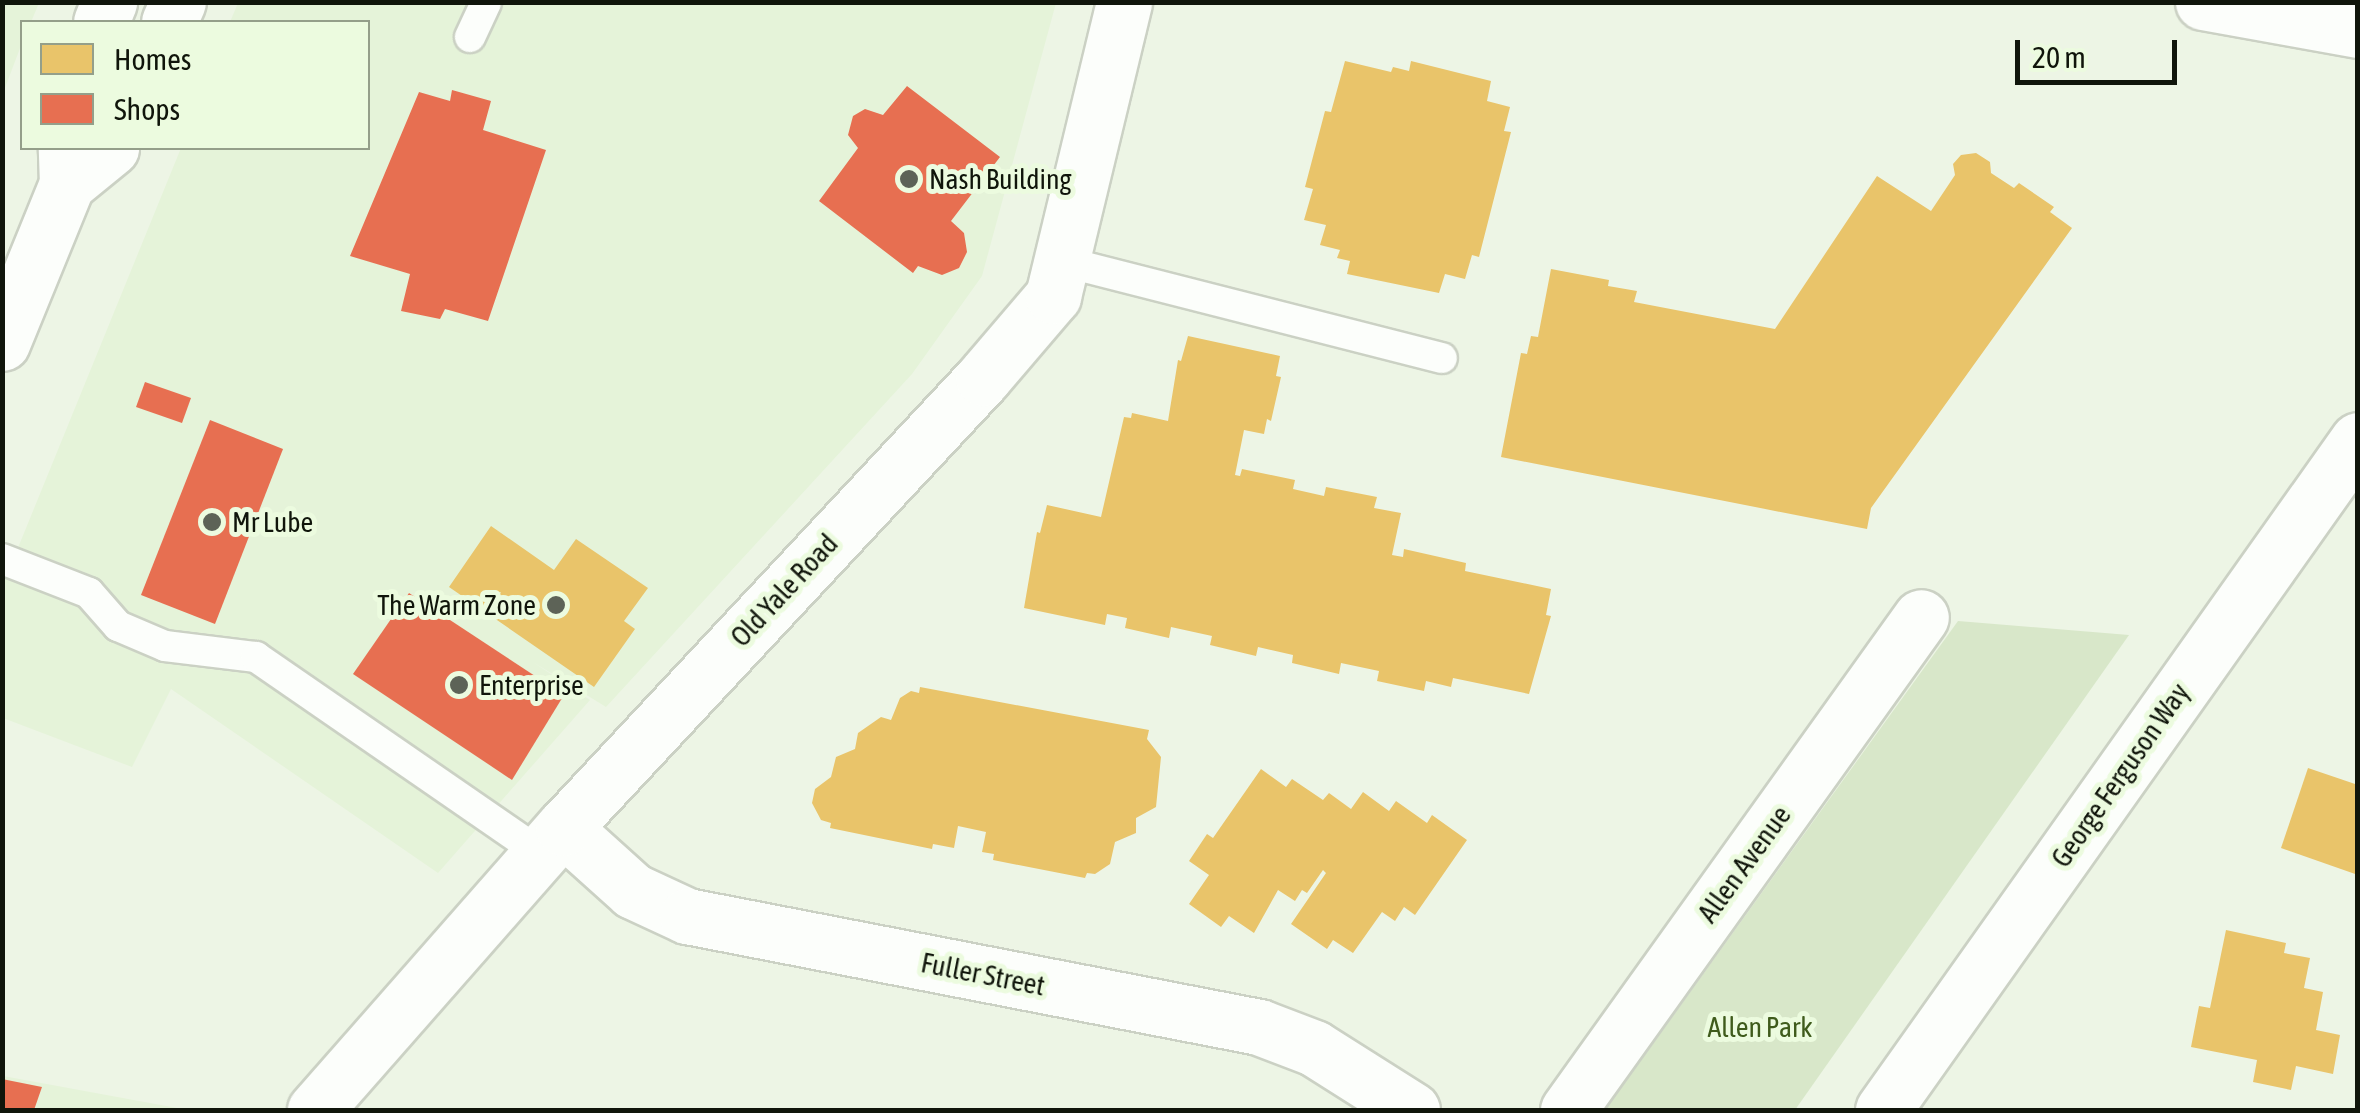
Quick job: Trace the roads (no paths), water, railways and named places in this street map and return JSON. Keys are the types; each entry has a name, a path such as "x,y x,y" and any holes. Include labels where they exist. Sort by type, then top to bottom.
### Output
{"street":[{"name":"Old Yale Road","path":"315,1110 552,840 983,378 1053,296 1124,2"},
{"path":"2203,2 2358,30"},
{"path":"2,343 66,166 106,150"},
{"name":"George Ferguson Way","path":"1882,1110 2358,440"},
{"name":"Allen Avenue","path":"1568,1110 1921,617"},
{"name":"Fuller Street","path":"552,840 632,892 687,916 1258,1027 1314,1048 1412,1110"}],"lane":[{"path":"470,38 486,2"},
{"path":"1061,262 1442,358"},
{"path":"2,559 88,592 118,626 165,646 256,657 552,840"}],"place":[{"name":"Nash Building","path":"909,179"},
{"name":"Mr Lube","path":"212,522"},
{"name":"The Warm Zone","path":"556,605"},
{"name":"Enterprise","path":"459,685"}],"park label":[{"name":"Allen Park","path":"1760,1027"}]}
